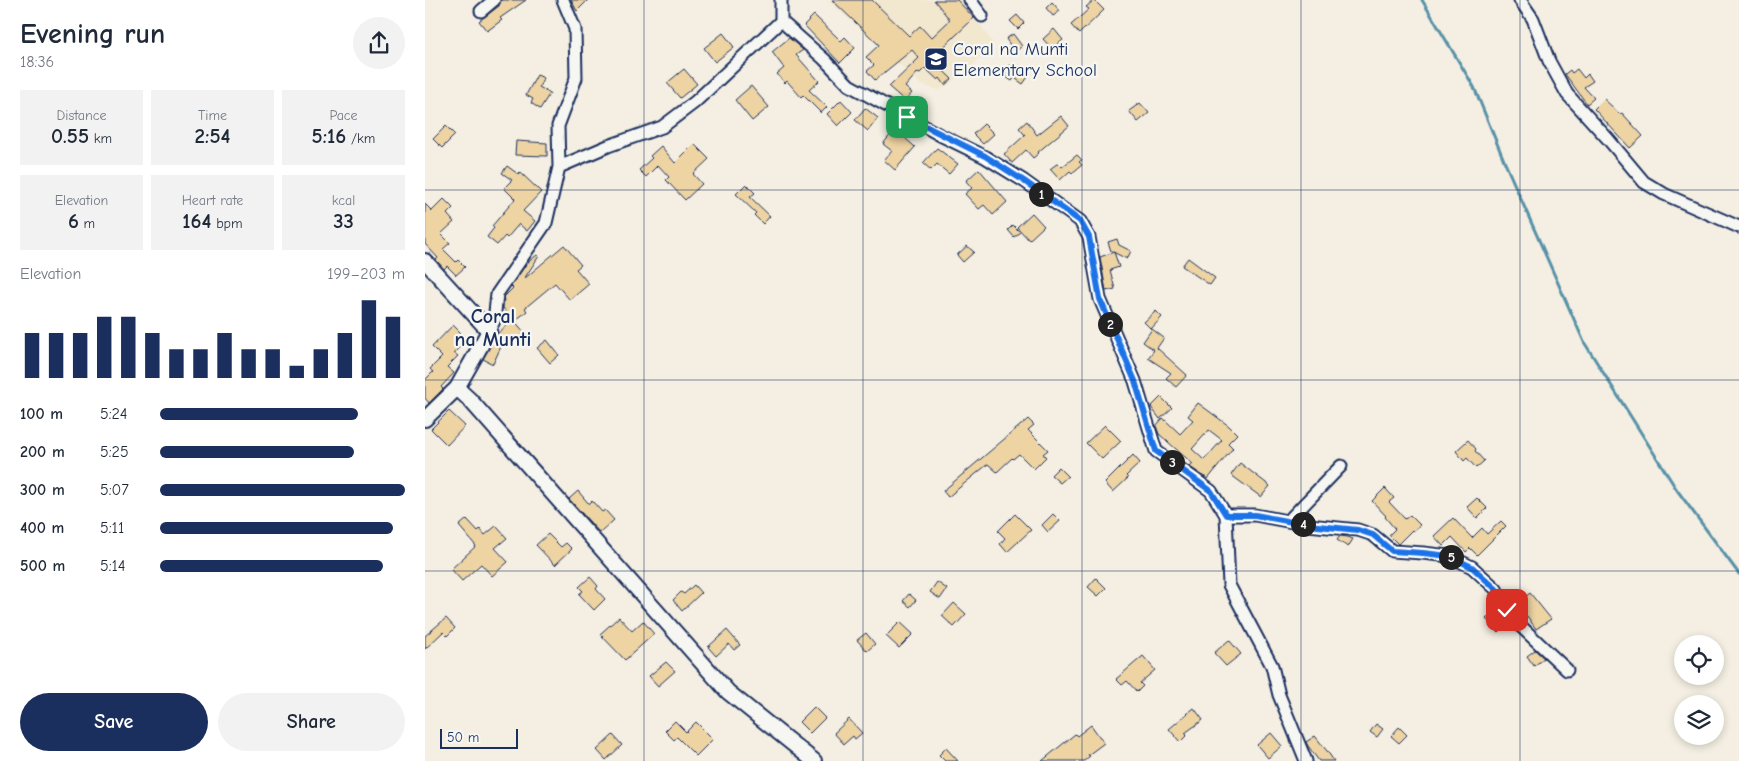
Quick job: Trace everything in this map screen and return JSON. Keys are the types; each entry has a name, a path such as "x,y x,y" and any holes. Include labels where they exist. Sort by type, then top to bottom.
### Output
{"street":[{"path":"481,11 494,0"},
{"path":"425,419 457,388 489,331 493,321 497,294 545,223 559,167 558,126 575,78 575,29 563,0"},
{"path":"559,167 608,146 662,127 695,102 781,21 781,0"},
{"path":"970,0 982,16"},
{"path":"1520,0 1533,19 1549,61 1567,94 1609,139 1644,182 1664,194 1739,227"},
{"path":"781,21 849,85 940,135 985,156 1080,221 1089,237 1100,299 1135,381 1156,451 1211,491 1226,515 1229,585 1272,666 1279,695 1306,761"},
{"path":"425,261 489,331"},
{"path":"457,388 470,400 728,692 814,761"},
{"path":"1288,521 1341,466"},
{"path":"1226,515 1255,515 1358,530 1373,535 1392,551 1449,556 1472,567 1496,589 1512,618 1567,670"}],"shaded area":[{"name":"Coral na Munti Elementary School","path":"828,0 963,0 994,45 964,73 939,90 921,84"}],"building":[{"path":"501,0 526,0 500,18 502,20 487,31 479,21 499,6"},
{"path":"571,0 588,0 577,11"},
{"path":"832,0 872,0 909,36 920,26 931,38 950,20 934,0 957,0 974,18 931,59 952,79 945,85 940,78 938,80 925,68 920,73 918,72 905,87 912,93 905,101 889,87 919,58 912,50 875,80 867,71 874,65 866,57 879,45"},
{"path":"1094,0 1104,10 1079,34 1071,25 1089,9 1086,7"},
{"path":"1052,2 1060,11 1053,16 1046,8"},
{"path":"814,15 841,41 845,37 855,48 840,63 804,25"},
{"path":"1017,15 1024,23 1018,29 1010,21"},
{"path":"1054,29 1063,40 1052,49 1043,39"},
{"path":"723,33 734,47 715,62 704,48"},
{"path":"1013,34 1022,46 1015,52 1006,39"},
{"path":"789,38 803,50 796,55 819,81 809,90 827,107 821,113 803,95 801,97 787,81 785,83 777,74 784,68 772,52"},
{"path":"1010,65 1019,72 1012,81 1003,75"},
{"path":"684,69 697,84 680,98 667,83"},
{"path":"1577,69 1584,78 1588,74 1593,81 1584,87 1594,98 1587,104 1565,74 1570,70 1572,73"},
{"path":"1023,70 1030,74 1023,84 1016,79"},
{"path":"537,75 544,78 539,87 550,93 540,109 531,103 533,99 526,95"},
{"path":"751,86 769,107 752,121 735,100"},
{"path":"1604,99 1620,114 1622,113 1643,136 1630,148 1594,109"},
{"path":"841,100 852,112 838,126 827,114"},
{"path":"1140,103 1149,113 1138,122 1129,111"},
{"path":"865,108 878,118 868,131 855,120"},
{"path":"1061,116 1069,126 1033,158 1026,150 1012,163 1004,154 1025,135 1019,128 1027,121 1037,135"},
{"path":"984,124 994,134 983,144 973,134"},
{"path":"446,126 455,135 442,148 433,139"},
{"path":"895,129 915,147 895,170 884,160 892,151 883,144"},
{"path":"516,141 547,143 547,156 515,155"},
{"path":"694,144 709,159 693,174 702,184 685,200 666,180 669,177 658,165 646,177 639,170 661,146 675,163"},
{"path":"937,148 958,164 949,174 937,164 931,170 923,163"},
{"path":"1077,155 1082,160 1079,162 1082,165 1072,173 1070,171 1060,180 1050,169 1058,163 1062,167"},
{"path":"507,166 518,174 520,172 541,192 523,211 535,221 527,231 519,224 507,238 505,236 497,245 487,237 494,228 492,226 515,199 504,188 512,180 502,173"},
{"path":"979,169 1007,202 993,215 984,205 979,209 965,194 972,188 966,181"},
{"path":"746,184 755,193 750,197 770,216 763,224 754,215 756,213 736,194"},
{"path":"444,199 453,208 447,214 454,222 441,234 450,243 443,249 456,262 458,260 465,267 456,275 447,266 444,269 436,260 438,258 425,244 425,204 432,211"},
{"path":"1032,213 1044,226 1029,240 1017,227"},
{"path":"1013,225 1020,232 1014,237 1008,230"},
{"path":"1117,239 1119,245 1131,251 1127,259 1111,251 1108,242"},
{"path":"564,245 581,265 576,269 589,284 570,300 555,283 525,308 527,311 515,321 503,308 504,297 513,288 511,286 527,263 537,255 539,256 524,279"},
{"path":"967,246 974,252 963,262 957,255"},
{"path":"1114,252 1119,267 1110,270 1115,289 1106,291 1100,257"},
{"path":"1188,258 1215,278 1210,285 1182,266"},
{"path":"1156,311 1162,317 1151,329 1144,322"},
{"path":"513,319 525,333 512,345 505,338 493,364 483,359 497,334"},
{"path":"453,325 467,339 454,353 458,356 447,367 454,373 441,387 443,389 429,403 425,398 425,380 433,372 430,369 442,357 432,347"},
{"path":"1152,329 1164,338 1157,348 1187,375 1176,387 1166,378 1171,373 1148,358 1154,350 1143,342"},
{"path":"547,340 559,355 550,363 537,348"},
{"path":"1161,397 1172,408 1160,419 1151,407"},
{"path":"1198,403 1237,434 1228,443 1233,448 1208,479 1190,467 1193,464 1159,434 1156,426 1163,418 1180,434 1193,420 1188,416","holes":["1209,430 1222,440 1204,460 1192,449"]},
{"path":"449,411 465,426 447,445 431,429"},
{"path":"1028,419 1034,425 1028,430 1048,450 1043,454 1046,457 1034,469 1019,454 997,472 988,464 948,497 943,491"},
{"path":"1105,425 1121,441 1102,459 1086,443"},
{"path":"1468,440 1484,461 1476,468 1467,458 1464,461 1456,451"},
{"path":"1133,455 1140,463 1113,492 1105,483"},
{"path":"1240,463 1270,486 1261,497 1231,475"},
{"path":"1059,467 1068,476 1060,483 1051,475"},
{"path":"1385,488 1394,498 1389,502 1405,519 1410,515 1420,525 1398,544 1389,535 1395,529 1372,501"},
{"path":"578,491 589,504 592,501 602,512 605,510 614,520 600,533 569,499"},
{"path":"1477,498 1487,508 1477,518 1467,507"},
{"path":"1015,514 1031,530 1007,552 1000,544 1005,538 998,531"},
{"path":"1053,514 1060,521 1048,532 1042,525"},
{"path":"1453,518 1472,538 1482,528 1487,534 1501,521 1506,526 1477,555 1470,548 1466,552 1452,537 1443,546 1434,536"},
{"path":"467,519 478,531 480,529 485,535 496,526 507,538 495,548 508,562 492,576 481,564 462,581 451,569 476,546 459,526"},
{"path":"548,534 561,547 566,543 572,549 555,565 536,545"},
{"path":"1340,536 1353,539 1348,547 1337,540"},
{"path":"590,577 598,586 596,589 605,599 594,610 579,594 583,591 579,587"},
{"path":"1096,578 1106,588 1098,596 1088,587"},
{"path":"937,582 947,589 940,599 930,592"},
{"path":"694,585 701,593 682,611 673,600 681,592 684,594"},
{"path":"1530,593 1551,619 1536,629 1527,616 1524,619 1514,606"},
{"path":"909,594 916,600 910,607 903,601"},
{"path":"954,603 966,614 954,627 942,616"},
{"path":"1496,611 1507,624 1498,632 1486,619"},
{"path":"619,617 632,631 643,621 654,634 625,660 600,634"},
{"path":"446,618 455,628 447,636 443,632 425,649 425,636"},
{"path":"900,622 913,634 899,648 886,636"},
{"path":"727,630 740,645 734,650 729,644 716,656 708,647"},
{"path":"866,633 875,644 867,651 857,640"},
{"path":"1229,640 1241,654 1226,666 1214,653"},
{"path":"1535,650 1544,658 1534,666 1527,656"},
{"path":"1143,656 1155,670 1140,683 1143,686 1137,692 1127,681 1122,685 1116,679"},
{"path":"666,662 675,671 658,686 649,676"},
{"path":"814,707 825,718 810,733 799,722"},
{"path":"1194,708 1203,720 1185,733 1187,735 1180,742 1169,729"},
{"path":"849,719 862,733 855,739 853,736 844,744 834,733"},
{"path":"675,721 686,732 696,722 713,739 696,756 677,737 674,740 665,731"},
{"path":"1376,724 1383,729 1377,737 1370,732"},
{"path":"1091,725 1104,743 1088,755 1090,756 1084,761 1042,761 1075,734 1077,736"},
{"path":"1399,727 1407,735 1399,743 1391,736"},
{"path":"1271,733 1282,746 1268,758 1257,745"},
{"path":"613,735 622,745 606,760 597,750"},
{"path":"1315,736 1334,761 1319,761 1306,742"},
{"path":"946,748 958,761 945,761 939,755"}],"waterway":[{"path":"1422,0 1474,87 1505,163 1584,342 1677,490 1739,574"}],"place":[{"name":"Coral na Munti Elementary School","path":"936,59"}],"district":[{"name":"Coral na Munti","path":"493,328"}],"route":[{"path":"907,117 985,156 1080,221 1089,237 1100,299 1135,381 1156,451 1211,491 1226,515 1255,515 1308,525 1358,530 1373,535 1392,551 1449,556 1472,567 1496,589 1507,610"}]}
